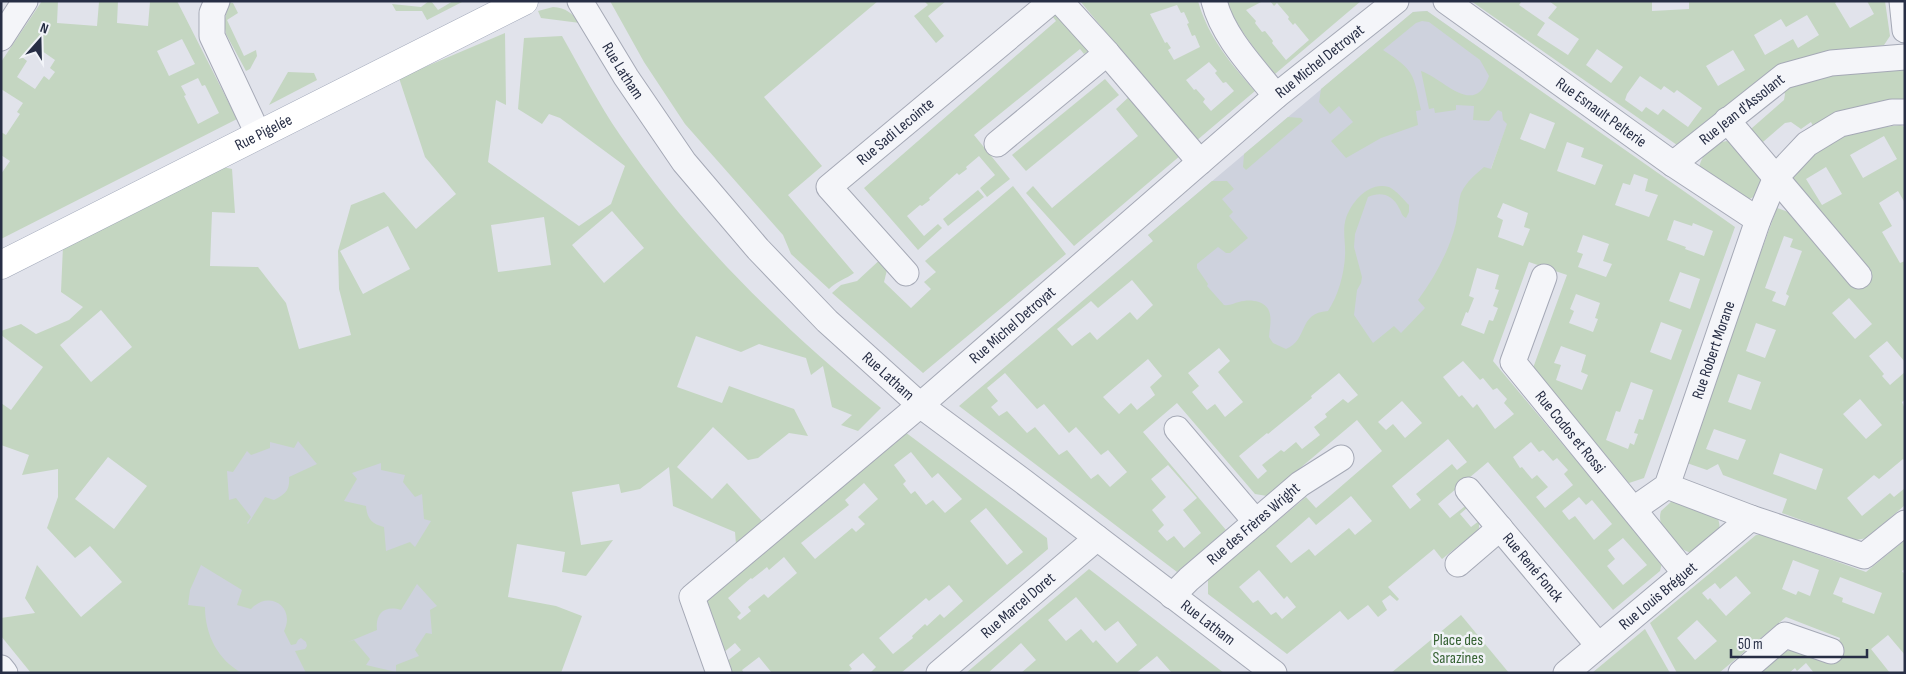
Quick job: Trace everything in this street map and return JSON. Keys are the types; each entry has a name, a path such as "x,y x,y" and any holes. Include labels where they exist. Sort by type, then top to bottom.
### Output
{"main road":[{"name":"Rue Pigelée","path":"1,264 524,1"}],"street":[{"path":"1,38 25,1"},
{"path":"217,1 212,13 212,36 258,134"},
{"path":"561,1 582,5"},
{"name":"Rue Sadi Lecointe","path":"906,273 829,186 1052,1"},
{"path":"1060,1 1200,162"},
{"path":"1214,1 1216,9 1232,39 1276,96"},
{"name":"Rue Michel Detroyat","path":"720,673 692,597 920,405 1276,96 1396,1"},
{"name":"Rue Esnault Pelterie","path":"1446,1 1674,164 1758,220"},
{"path":"1902,1 1905,30"},
{"name":"Rue Latham","path":"582,5 626,77 690,169 758,249 827,322 920,405 1274,673"},
{"path":"997,144 1107,53"},
{"name":"Rue Jean d'Assolant","path":"1674,164 1784,76 1831,63 1905,56"},
{"name":"Rue Robert Morane","path":"1668,486 1758,220 1776,177 1807,144 1840,124 1892,112 1905,112"},
{"path":"1727,120 1859,276"},
{"name":"Rue Codos et Rossi","path":"1544,277 1513,362 1634,508 1685,573"},
{"path":"1177,429 1256,522"},
{"name":"Rue des Frères Wright","path":"1172,596 1189,579 1300,484 1341,458"},
{"path":"1634,508 1668,486 1751,518 1864,556 1905,523"},
{"name":"Rue René Fonck","path":"1468,490 1598,645"},
{"name":"Rue Louis Bréguet","path":"1566,673 1751,518"},
{"path":"1458,564 1500,528"},
{"name":"Rue Marcel Doret","path":"939,673 1096,538"},
{"path":"1741,673 1786,635 1831,651"},
{"path":"1,668 5,673"}],"shaded area":[{"path":"1427,11 1524,79 1415,375 1330,343 1277,387 1148,235 1413,12"},
{"path":"282,430 412,466 460,553 424,673 139,673 202,476"}],"green space":[{"path":"42,1 58,1 57,23 97,26 98,1 118,1 117,23 148,26 150,2 136,1 177,1 237,119 1,239 1,174 10,161 1,155 1,132 6,135 20,114 17,112 23,103 1,89 1,62","holes":["182,39 195,64 169,76 157,51","32,44 55,60 50,68 55,72 49,80 44,76 35,89 17,77 27,61 22,57","198,78 202,86 205,85 219,113 198,124 181,86"]},
{"path":"429,1 438,10 453,1 464,1 427,20 422,11 396,11 392,4 421,7"},
{"path":"610,1 878,1 764,97 822,166 788,195 854,273 829,289 791,254 783,235 685,124 644,62"},
{"path":"924,1 946,1 928,16 944,36 936,43 914,16 928,5"},
{"path":"1080,1 1198,1 1214,38 1229,60 1255,91 1196,141","holes":["1177,5 1181,13 1184,12 1192,36 1195,35 1200,47 1174,60 1168,50 1171,48 1167,42 1165,43 1150,14","1209,62 1217,71 1215,73 1223,83 1226,82 1234,91 1211,111 1203,102 1205,99 1186,80"]},
{"path":"1226,1 1263,1 1246,10 1256,21 1255,23 1262,32 1265,31 1273,41 1272,43 1286,60 1309,40 1295,23 1293,25 1277,3 1274,6 1270,1 1361,1 1275,74 1254,48"},
{"path":"1471,1 1522,1 1519,5 1545,23 1537,35 1568,55 1579,39 1548,18 1557,7 1549,1 1652,1 1652,11 1689,9 1689,1 1838,1 1835,3 1850,28 1874,14 1867,1 1885,1 1890,36 1884,45 1854,51 1685,144 1677,145","holes":["1807,15 1819,35 1798,48 1793,39 1765,55 1754,35 1781,19 1786,27","1597,49 1623,67 1611,83 1586,65","1733,50 1745,70 1718,86 1706,66","1640,76 1661,90 1664,86 1674,93 1677,90 1702,108 1688,127 1663,109 1658,115 1646,107 1642,112 1625,100"]},
{"path":"229,2 233,3 238,13 227,20 244,56 256,50 257,56 250,69 246,71 226,34 224,23"},
{"path":"553,7 568,12 580,23 541,18 538,11"},
{"path":"1056,10 1090,50 1084,54 1080,49 974,135 1010,179 987,197 980,188 995,175 979,156 966,167 967,169 959,175 957,173 929,198 930,200 922,206 920,205 907,216 924,236 938,224 942,228 918,250 864,188 1056,21 1049,12"},
{"path":"1427,11 1735,227 1644,478 1629,483 1533,368 1567,275 1529,262 1493,361 1662,563 1660,571 1613,610 1488,462 1438,504 1450,518 1464,507 1468,507 1460,514 1471,527 1479,521 1479,528 1476,532 1442,559 1434,549 1388,587 1399,599 1397,601 1390,595 1382,601 1387,610 1378,617 1368,605 1348,620 1340,611 1287,654 1208,594 1208,579 1306,497 1316,508 1382,451 1357,420 1267,496 1255,494 1177,403 1143,432 1226,530 1177,572 959,406 1153,241 1148,235 1212,181 1227,181 1234,189 1222,199 1233,212 1229,216 1248,238 1230,253 1226,253 1218,247 1197,264 1197,268 1208,284 1207,286 1224,305 1249,300 1264,305 1270,316 1269,337 1273,343 1286,349 1298,340 1307,322 1318,313 1328,311 1335,299 1342,278 1344,263 1345,223 1352,205 1362,194 1375,187 1389,187 1394,190 1409,205 1409,212 1406,218 1390,197 1382,194 1373,195 1368,197 1355,234 1354,247 1362,277 1357,290 1354,315 1373,343 1394,326 1401,333 1425,308 1418,300 1436,273 1450,244 1461,193 1474,176 1484,167 1491,169 1507,124 1503,120 1502,112 1498,110 1489,121 1473,120 1474,106 1456,105 1456,110 1435,113 1434,108 1429,109 1421,71 1448,87 1467,95 1476,94 1483,88 1489,76 1480,60 1429,22 1422,21 1416,23 1383,50 1407,68 1414,80 1421,110 1416,111 1418,125 1381,138 1346,158 1331,141 1353,122 1339,106 1330,114 1319,102 1321,89 1413,12","holes":["1530,113 1555,123 1545,149 1520,139","1567,142 1584,148 1581,157 1603,165 1595,185 1557,171","1634,174 1648,179 1645,191 1658,195 1649,217 1615,205 1623,183 1630,185","1503,203 1528,213 1524,227 1530,229 1523,246 1498,237 1503,220 1497,217","1674,220 1692,226 1693,223 1713,231 1704,256 1685,249 1686,247 1667,240","1583,235 1609,244 1603,261 1612,264 1606,277 1578,267 1583,254 1577,252","1477,268 1499,275 1495,289 1499,290 1493,306 1498,308 1493,321 1489,320 1484,334 1461,325 1466,312 1468,313 1474,298 1469,296","1680,272 1700,279 1690,309 1669,301","1132,280 1153,305 1137,320 1130,312 1097,340 1090,332 1072,346 1057,329 1091,301 1098,308","1576,294 1600,303 1595,318 1598,319 1593,332 1569,323 1574,311 1570,309","1661,322 1682,330 1671,360 1650,352","1561,346 1586,355 1581,372 1588,375 1582,390 1556,380 1561,365 1554,363","1219,348 1230,361 1218,372 1243,402 1225,417 1215,404 1207,410 1192,392 1199,386 1188,373","1148,359 1162,376 1150,387 1155,395 1137,410 1131,403 1119,414 1103,397","1463,361 1480,380 1483,378 1493,390 1497,388 1507,399 1504,403 1514,414 1495,429 1477,404 1473,408 1462,395 1459,397 1443,377","1005,373 1037,409 1044,404 1069,433 1076,427 1101,455 1108,450 1127,472 1110,487 1098,474 1091,479 1067,450 1059,455 1035,427 1027,433 1007,411 999,416 991,407 998,401 987,388","1339,373 1358,395 1348,403 1343,399 1325,414 1327,417 1314,427 1320,435 1302,449 1296,442 1284,452 1281,450 1262,465 1267,471 1258,479 1239,456 1312,398 1311,396","1631,382 1653,390 1643,420 1639,419 1634,433 1638,434 1634,445 1630,443 1628,449 1606,440 1616,411 1620,412","1402,401 1422,423 1405,438 1393,424 1386,430 1378,422","1448,439 1467,462 1457,470 1452,464 1416,494 1421,500 1410,509 1392,486","1531,442 1539,452 1543,450 1553,461 1557,458 1568,470 1564,474 1573,485 1545,508 1536,497 1548,487 1537,475 1532,479 1522,467 1520,468 1513,457","1168,465 1197,498 1183,510 1201,533 1184,548 1174,536 1167,541 1158,531 1164,525 1152,510 1166,497 1151,479","1351,496 1372,521 1355,535 1349,528 1315,556 1309,549 1291,563 1276,546 1309,517 1316,525","1579,497 1586,505 1592,500 1612,524 1594,540 1575,516 1569,520 1562,511","1623,538 1647,565 1623,585 1607,566 1615,559 1608,550","1259,570 1284,599 1287,596 1296,607 1282,619 1276,612 1271,615 1258,600 1253,603 1239,587"]},
{"path":"505,33 506,105 496,100 488,162 579,226 611,204 625,166 560,118 549,114 542,124 518,109 524,38 562,36 612,123 677,210 740,281 774,314 809,347 881,408 858,431 841,425 852,415 832,407 823,366 811,375 806,358 759,344 741,352 696,336 677,387 722,403 729,386 794,409 808,436 789,433 758,458 748,460 713,427 677,467 712,499 727,483 762,521 736,544 735,532 673,506 669,467 640,489 621,493 619,484 572,492 581,545 613,540 586,576 562,572 565,552 517,544 508,597 556,606 582,616 561,673 306,673 295,651 305,649 307,646 306,642 301,638 296,644 291,645 284,631 287,622 284,608 273,601 258,603 251,609 237,605 242,590 201,565 190,590 188,605 205,607 207,627 214,646 226,661 242,673 31,673 1,636 1,618 35,613 25,598 37,565 81,617 122,582 90,546 75,558 47,528 58,497 58,469 22,475 29,455 1,445 1,403 11,410 43,367 1,335 1,331 21,324 36,334 69,320 83,307 61,292 63,246 223,167 232,169 235,213 212,212 210,266 258,267 286,303 299,349 351,335 339,289 338,251 351,205 384,192 416,229 456,194 425,157 399,78","holes":["612,211 644,248 604,283 572,245","544,217 551,265 498,272 491,225","388,226 410,269 363,294 340,251","101,310 132,347 91,382 60,345","298,441 317,464 289,477 288,488 282,496 274,500 265,497 248,524 251,517 236,498 229,500 227,471 233,472 247,451 251,455 270,448 270,442 294,448","108,457 147,486 114,529 75,499","381,463 381,470 405,475 403,482 415,497 422,494 424,519 431,521 415,547 410,542 386,551 384,527 371,520 366,506 344,501 357,479 352,473","417,584 437,606 430,610 432,634 426,633 415,650 419,656 396,665 396,672 366,665 370,659 354,640 348,642 377,630 379,615 386,610 401,610"]},
{"path":"1905,68 1905,102 1814,128 1811,122 1801,129 1791,122 1785,123 1756,148 1744,135 1784,100 1785,94 1783,90 1806,80 1830,74"},
{"path":"288,72 314,73 317,80 269,105"},
{"path":"1105,79 1119,95 1026,171 1012,155"},
{"path":"1131,95 1181,155 1074,246 1026,193 1033,186 1052,208 1138,136 1116,109"},
{"path":"1288,117 1301,118 1303,121 1246,170 1243,167 1244,154"},
{"path":"1900,125 1905,127 1905,203 1898,191 1879,203 1892,226 1882,232 1900,263 1905,261 1905,362 1887,341 1869,356 1884,374 1882,376 1890,385 1905,372 1905,400 1902,402 1905,409 1905,461 1903,459 1879,479 1874,475 1847,498 1862,516 1890,493 1894,497 1905,488 1905,505 1867,538 1856,540 1782,513 1787,499 1723,475 1718,464 1707,470 1684,462 1777,208 1794,214 1790,183 1809,159 1835,141 1853,133","holes":["1884,136 1897,159 1863,178 1850,155","1826,167 1842,194 1822,205 1806,179","1784,236 1793,239 1790,247 1802,251 1786,294 1789,296 1785,306 1772,301 1776,292 1765,288","1849,298 1872,324 1855,339 1832,313","1756,323 1776,330 1765,358 1746,351","1738,374 1761,382 1751,410 1728,402","1860,399 1882,425 1866,439 1843,414","1714,429 1746,440 1738,460 1706,449","1780,453 1823,469 1816,490 1773,474"]},
{"path":"1727,141 1738,145 1762,181 1756,194 1747,200 1743,201 1699,167 1709,149"},
{"path":"1013,186 1066,254 923,373 832,293 841,285 857,281 884,256 887,270 884,282 911,308 931,289 924,282 936,272 925,261"},
{"path":"978,190 984,197 948,226 943,219"},
{"path":"905,432 1047,538 1048,549 901,673 870,673 876,667 863,653 849,665 852,669 847,673 772,673 759,657 742,670 744,673 730,673 726,662 741,650 735,643 723,653 706,606 708,597","holes":["911,452 932,478 938,473 962,499 945,513 933,500 926,505 915,491 911,494 903,484 906,481 894,465","864,483 878,499 858,517 865,524 856,532 852,528 815,559 801,543 849,505 845,500","986,508 1023,552 1007,565 970,521","784,557 797,573 768,598 764,594 748,607 751,611 740,620 737,617 741,613 728,598 767,567 769,570","949,585 963,601 944,618 940,614 927,626 925,624 912,636 913,638 893,654 879,638 926,598 929,601"]},
{"path":"1672,501 1716,514 1719,522 1718,533 1711,541 1694,553 1688,552 1675,544 1661,525 1661,511"},
{"path":"1756,535 1763,535 1866,572 1905,540 1905,569 1902,571 1905,575 1905,655 1888,635 1871,649 1890,673 1814,673 1806,663 1797,671 1795,668 1789,673 1756,673 1780,652 1792,650 1832,662 1840,638 1786,617 1719,673 1677,673 1650,623","holes":["1793,560 1819,570 1810,596 1798,591 1796,595 1782,589","1736,576 1751,593 1726,616 1710,598 1708,600 1702,593 1715,583 1720,589","1840,577 1882,593 1874,614 1842,602 1843,598 1833,594","1697,620 1717,641 1695,660 1677,638"]},
{"path":"1089,569 1224,673 1172,673 1157,656 1136,673 1021,673 1036,660 1021,643 988,673 966,673","holes":["1076,597 1105,631 1118,621 1137,645 1117,663 1096,640 1093,643 1081,629 1066,641 1048,620"]},
{"name":"Place des Sarazines","path":"1461,615 1509,673 1391,673"},
{"path":"1645,629 1670,673 1592,673"}]}
